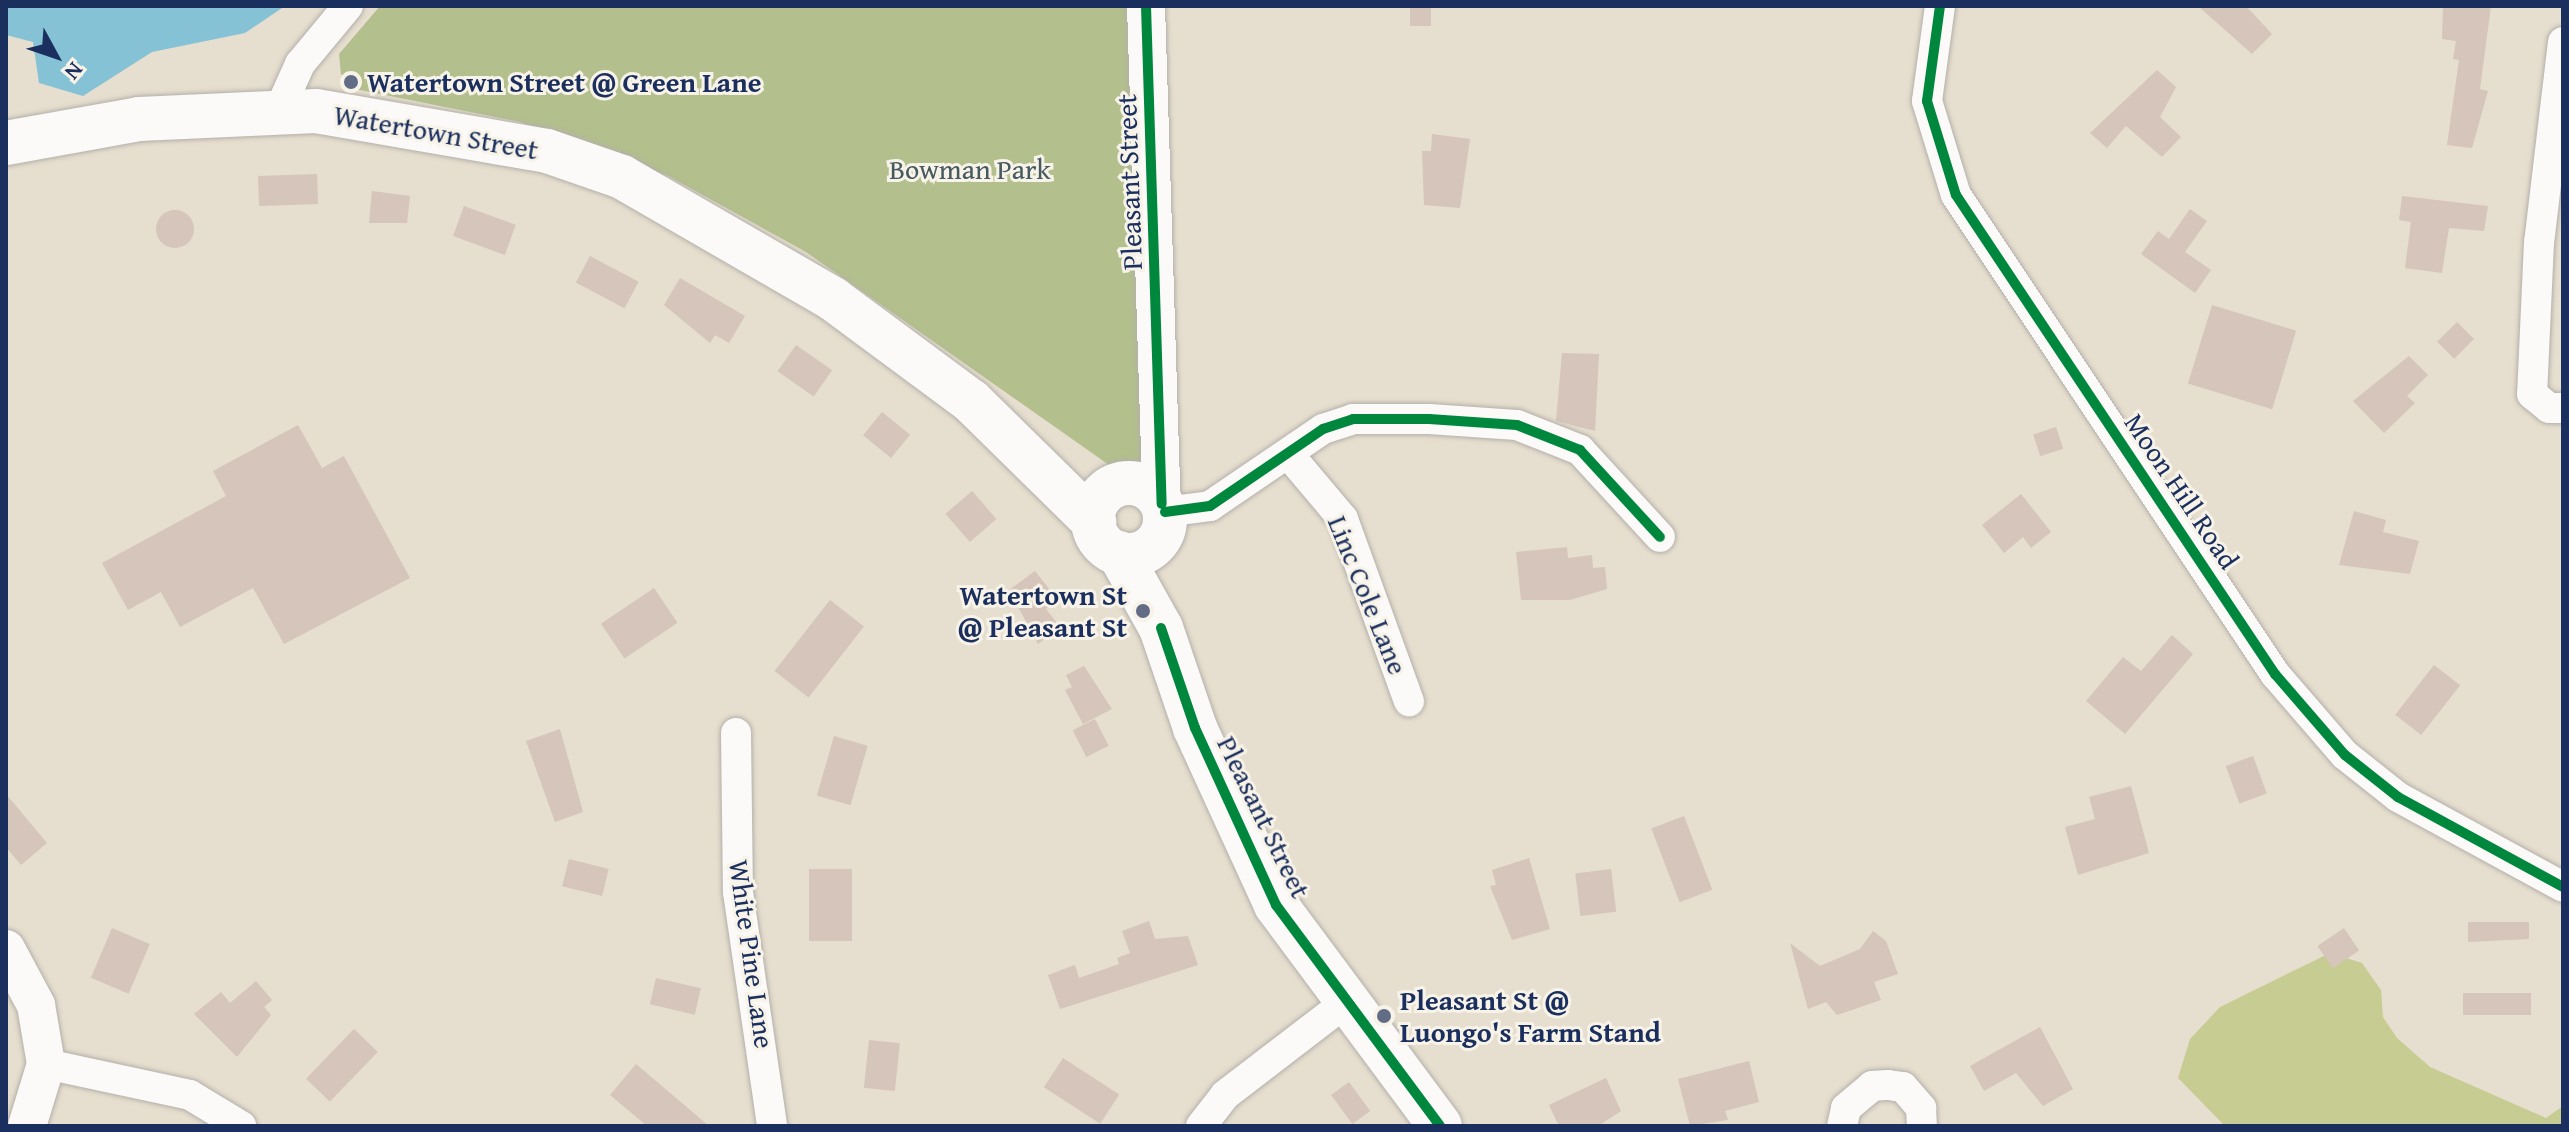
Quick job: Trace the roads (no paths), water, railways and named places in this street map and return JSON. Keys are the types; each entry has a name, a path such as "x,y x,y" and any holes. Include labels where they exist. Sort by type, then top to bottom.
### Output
{"main road":[{"name":"Watertown Street","path":"6,143 139,119 316,111 479,135 622,177 833,299 971,401 1055,480 1139,507"},
{"name":"Pleasant Street","path":"1139,507 1161,628 1195,728 1276,905 1440,1126"}],"street":[{"path":"278,113 300,64 348,6"},
{"name":"Pleasant Street","path":"1139,507 1146,6"},
{"name":"Moon Hill Road","path":"1940,6 1927,101 1956,195 2275,674 2345,755 2398,797 2563,887"},
{"path":"2563,42 2544,191 2532,394 2549,408 2563,408"},
{"path":"1139,507 1210,506 1290,456 1323,429 1353,419 1517,425 1580,450 1660,537"},
{"name":"Linc Cole Lane","path":"1290,456 1343,519 1409,701"},
{"name":"White Pine Lane","path":"736,733 738,892 772,1126"},
{"path":"6,949 36,1005 46,1064 27,1126"},
{"path":"1201,1126 1225,1095 1349,1000"},
{"path":"46,1064 190,1095 241,1126"},
{"path":"1842,1126 1846,1108 1872,1086 1888,1085 1903,1087 1921,1108 1922,1126"}],"water":[{"path":"6,6 285,6 245,33 152,52 83,96 39,83 33,42 6,35"}],"place":[{"name":"Watertown Street @ Green Lane","path":"351,82"},
{"name":"Watertown St @ Pleasant St","path":"1143,611"},
{"name":"Pleasant St @ Luongo's Farm Stand","path":"1384,1016"}],"park label":[{"name":"Bowman Park","path":"970,169"}]}
